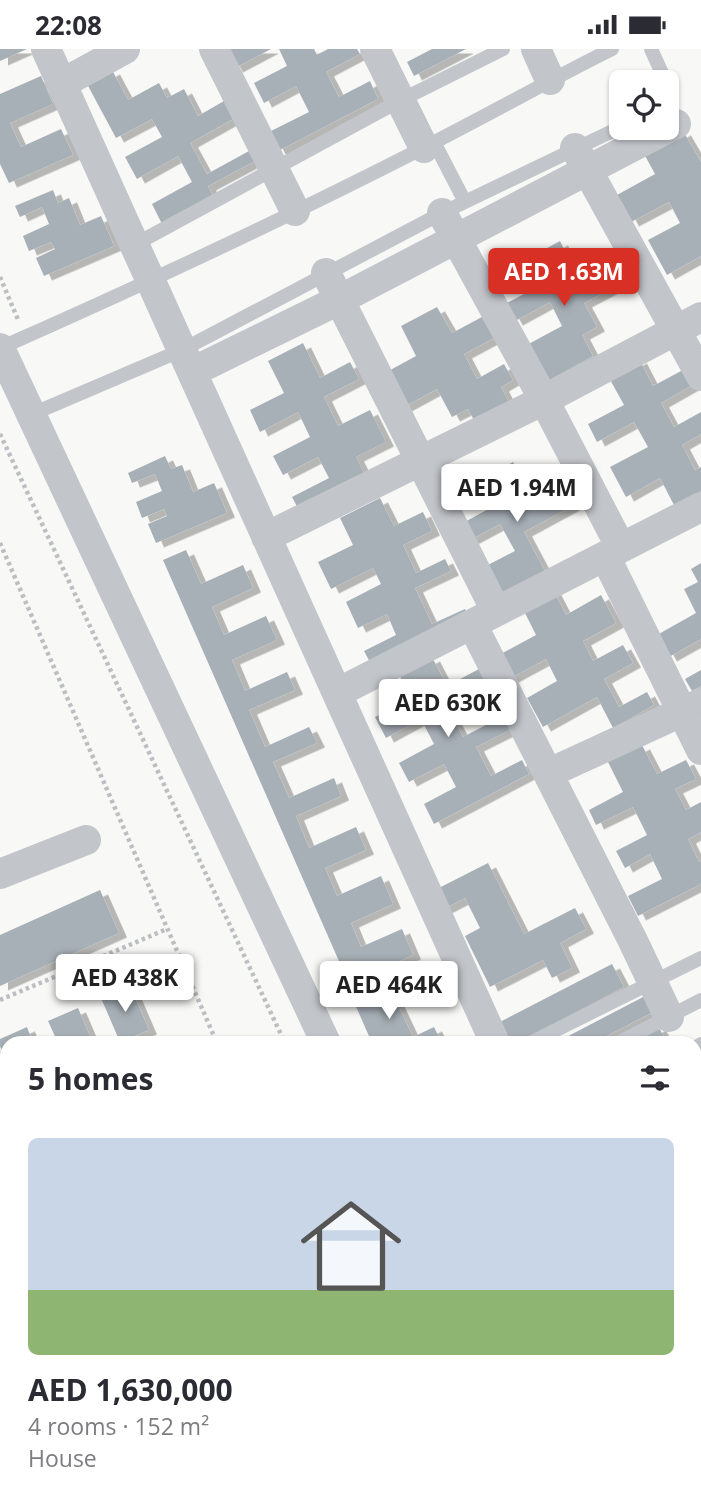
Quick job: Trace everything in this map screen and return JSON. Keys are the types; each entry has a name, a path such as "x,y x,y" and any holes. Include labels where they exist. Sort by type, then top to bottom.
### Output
{"street":[{"path":"46,49 492,1036"},
{"path":"61,84 125,49"},
{"path":"214,49 295,211"},
{"path":"375,49 401,100 429,145"},
{"path":"536,49 550,80"},
{"path":"187,361 332,286 454,218 616,140"},
{"path":"581,159 689,324 701,376"},
{"path":"454,218 544,400 613,552 692,707 701,750"},
{"path":"332,286 420,461 549,773 634,941 669,1017"},
{"path":"266,537 544,400 689,324"},
{"path":"0,348 323,1036"},
{"path":"337,693 701,507"},
{"path":"549,773 692,707"},
{"path":"0,874 86,840"}],"lane":[{"path":"134,245 401,100 503,49"},
{"path":"0,348 151,282 429,145 612,49"},
{"path":"651,49 661,70"},
{"path":"581,159 609,137"},
{"path":"429,145 454,218"},
{"path":"30,415 187,361"},
{"path":"544,1036 701,958"},
{"path":"632,1036 701,1000"}],"path":[{"path":"0,434 282,1036"},
{"path":"0,543 214,1036"},
{"path":"0,1000 167,929"}],"building":[{"path":"0,49 27,49 0,61"},
{"path":"225,49 271,49 235,68"},
{"path":"279,49 314,49 317,55 328,49 357,49 360,54 326,72 339,97 370,81 378,99 278,151 269,132 309,112 296,86 264,103 254,83 287,66"},
{"path":"432,49 466,49 414,76 407,62"},
{"path":"112,70 128,100 159,83 167,98 184,89 198,116 224,101 233,119 190,143 207,174 249,151 255,161 208,186 213,196 162,224 152,204 192,182 178,156 137,179 125,157 162,137 152,119 116,138 87,84"},
{"path":"41,76 53,104 10,123 21,147 61,129 73,155 9,183 0,164 0,94"},
{"path":"683,131 701,162 701,256 667,275 648,240 680,223 669,202 631,222 617,195 655,174 643,152 666,140 679,140 679,133"},
{"path":"53,190 58,203 69,198 80,225 101,216 114,246 44,276 36,258 55,249 51,242 29,251 23,236 49,224 42,207 20,217 15,206"},
{"path":"560,241 574,268 605,252 622,283 584,303 597,327 582,335 593,356 542,384 523,347 562,326 550,302 515,321 505,304 543,284 529,258"},
{"path":"437,307 452,333 482,317 494,338 464,354 477,379 504,364 513,380 501,387 509,403 475,422 468,409 452,417 437,389 402,408 383,374 416,356 401,326"},
{"path":"303,343 320,378 350,362 359,379 324,397 338,426 370,410 386,442 356,457 364,473 302,516 292,497 329,478 318,457 283,475 273,456 310,437 298,412 260,432 250,410 284,393 268,361"},
{"path":"639,359 653,386 683,370 691,386 661,403 674,427 701,412 701,434 682,445 695,470 701,467 701,491 674,505 660,478 626,497 610,467 648,447 634,422 597,442 588,424 624,405 608,376"},
{"path":"165,456 171,469 182,465 193,492 214,483 227,513 156,543 148,524 167,516 164,509 142,518 136,502 162,491 155,474 132,483 128,473"},
{"path":"513,462 528,489 555,474 572,506 524,532 547,575 503,599 486,566 515,551 500,524 470,540 461,524 494,506 480,480"},
{"path":"380,498 394,526 423,512 432,531 403,545 416,573 445,559 451,571 415,588 432,624 465,609 469,618 372,666 364,651 396,635 387,614 358,628 346,602 381,584 373,568 331,589 318,562 353,545 340,518"},
{"path":"186,550 201,584 243,565 253,588 212,607 224,635 266,616 277,640 232,660 245,691 287,672 295,690 249,710 265,747 309,727 317,743 273,762 289,798 334,778 341,796 296,816 309,848 356,827 366,850 325,868 337,896 381,876 393,904 351,923 361,947 402,929 413,955 349,984 163,560"},
{"path":"701,563 701,639 669,657 657,635 696,613 684,589 698,582 691,569"},
{"path":"552,588 566,615 601,595 616,623 583,641 593,661 623,645 633,663 604,679 619,707 647,692 654,705 613,728 597,697 543,727 527,698 557,681 546,659 509,679 497,656 536,635 521,605"},
{"path":"432,657 447,686 479,669 487,686 447,707 463,737 503,716 510,730 476,747 491,776 522,760 529,774 434,824 424,804 456,787 444,764 409,782 399,763 434,744 421,719 386,738 375,717 412,698 399,675"},
{"path":"701,670 701,686 692,691 685,679"},
{"path":"642,745 657,774 686,760 696,779 675,789 686,810 701,802 701,832 688,839 699,862 701,861 701,884 638,916 628,896 662,879 650,854 625,868 616,851 647,835 633,807 596,825 589,810 623,792 608,762"},
{"path":"488,863 524,934 575,908 586,929 560,943 572,968 552,978 543,960 490,987 465,936 480,928 465,898 442,910 433,891"},
{"path":"100,890 119,933 0,986 0,935"},
{"path":"612,964 624,987 530,1036 502,1036 496,1024"},
{"path":"130,986 149,1030 134,1036 117,1036 101,998"},
{"path":"389,986 413,1036 369,1036 354,1002"},
{"path":"645,996 653,1012 607,1036 568,1036"},
{"path":"78,1008 90,1036 55,1036 48,1021"},
{"path":"658,1026 664,1036 640,1036"},
{"path":"27,1027 30,1036 7,1036"},
{"path":"434,1027 438,1036 415,1036"}]}
